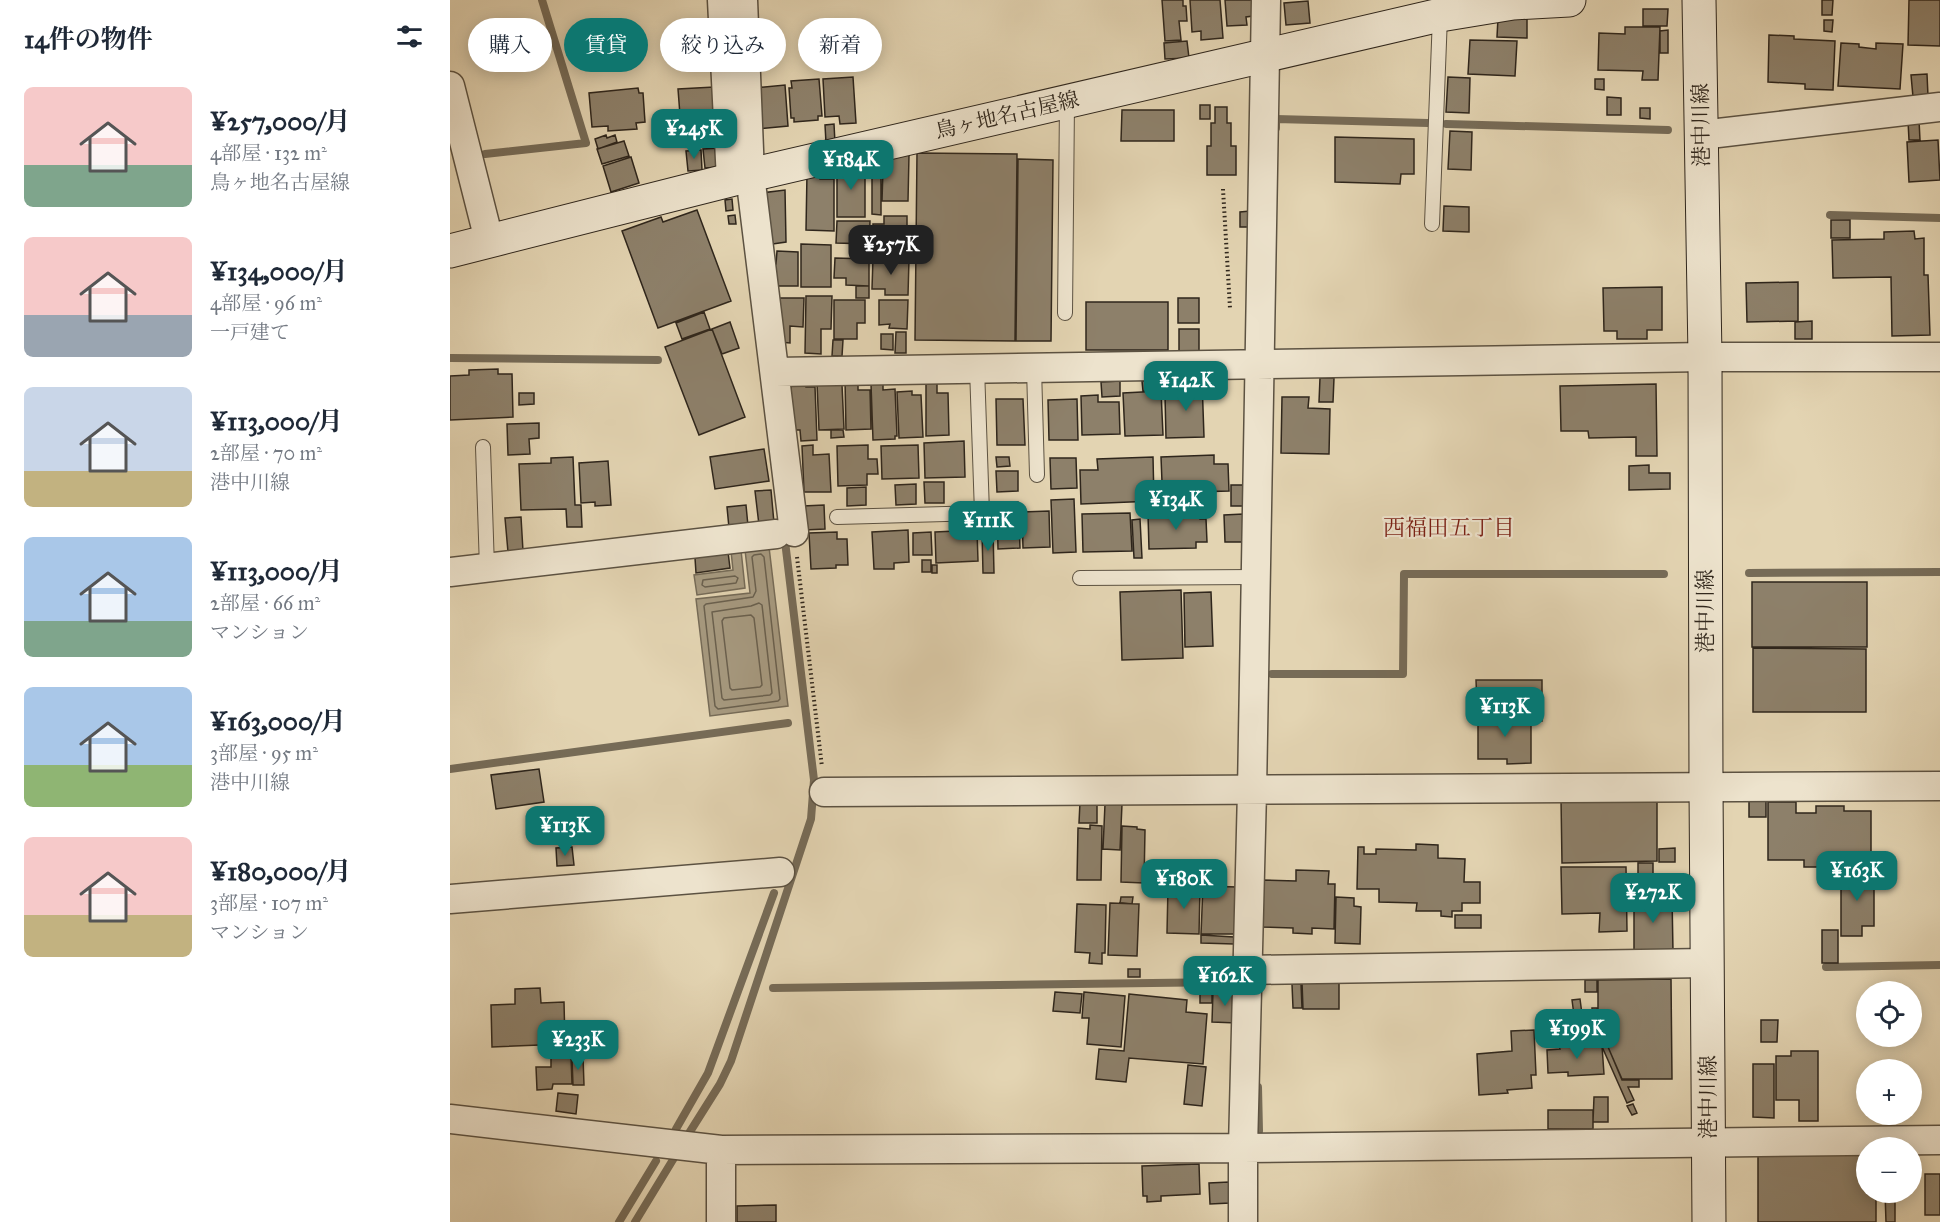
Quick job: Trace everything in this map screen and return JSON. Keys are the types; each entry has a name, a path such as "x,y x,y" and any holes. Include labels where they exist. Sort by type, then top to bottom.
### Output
{"main road":[{"name":"鳥ヶ地名古屋線","path":"450,251 741,178 1266,54 1440,15 1513,3 1569,0"},
{"name":"港中川線","path":"1699,0 1705,357 1709,1222"}],"street":[{"path":"450,572 785,533 776,372 741,178 722,0"},
{"path":"741,178 743,0"},
{"path":"1243,1222 1266,0"},
{"path":"450,86 489,240"},
{"path":"1701,135 1940,107"},
{"path":"776,372 1705,357 1940,357"},
{"path":"824,792 1940,786"},
{"path":"450,899 780,872"},
{"path":"1247,970 1707,963"},
{"path":"450,1119 721,1150 1243,1149 1940,1140"},
{"path":"721,1150 721,1222"}],"lane":[{"path":"1432,224 1440,15"},
{"path":"1065,313 1067,101"},
{"path":"1034,368 1037,475"},
{"path":"837,517 982,513 977,369"},
{"path":"483,447 487,568"},
{"path":"1080,578 1256,577"}],"path":[{"path":"1223,189 1231,318"},
{"path":"785,533 824,792"}],"water":[{"path":"769,547 788,706 710,716 696,599 750,593 745,550"},
{"path":"741,550 745,588 697,595 694,575 733,570 731,551"}],"building":[{"path":"1162,0 1183,0 1183,6 1186,6 1187,21 1179,21 1181,40 1165,41"},
{"path":"1190,0 1220,0 1223,38 1201,40 1201,31 1192,32"},
{"path":"1225,0 1252,0 1253,16 1246,17 1247,25 1227,26"},
{"path":"1822,0 1833,0 1832,15 1822,15"},
{"path":"1909,0 1940,0 1940,46 1908,45"},
{"path":"1308,1 1310,23 1286,25 1284,3"},
{"path":"1643,9 1668,9 1667,26 1643,26"},
{"path":"1498,18 1527,19 1527,38 1497,37"},
{"path":"1824,20 1833,20 1832,32 1824,31"},
{"path":"1625,27 1660,27 1658,80 1642,80 1643,71 1598,70 1599,33 1625,34"},
{"path":"1668,30 1668,53 1660,53 1660,31"},
{"path":"1769,35 1835,41 1833,90 1805,89 1805,84 1768,82"},
{"path":"1470,40 1517,41 1515,76 1468,74"},
{"path":"1187,41 1189,58 1165,59 1164,43"},
{"path":"1841,43 1859,44 1859,47 1876,49 1876,43 1903,44 1900,89 1838,86"},
{"path":"1927,74 1928,96 1913,97 1911,75"},
{"path":"853,77 856,123 840,124 839,116 825,117 823,79"},
{"path":"1448,77 1470,78 1469,113 1446,112"},
{"path":"819,79 822,116 818,116 818,120 794,122 794,118 791,118 789,88 792,88 791,81"},
{"path":"1595,79 1604,79 1604,90 1595,89"},
{"path":"785,85 788,126 757,129 754,88"},
{"path":"714,87 717,125 681,128 678,89"},
{"path":"638,88 639,93 643,93 645,122 636,123 637,129 608,131 608,126 592,127 589,93"},
{"path":"1607,97 1621,98 1621,115 1607,115"},
{"path":"1200,105 1210,105 1210,119 1200,119"},
{"path":"1215,107 1227,107 1227,123 1231,123 1231,146 1236,146 1236,175 1207,175 1207,146 1211,146 1211,123 1215,123"},
{"path":"1640,108 1650,108 1650,119 1640,118"},
{"path":"1122,110 1174,110 1174,141 1121,141"},
{"path":"1919,120 1920,140 1909,140 1908,121"},
{"path":"834,124 835,143 826,143 825,125"},
{"path":"1450,131 1472,132 1471,170 1448,169"},
{"path":"606,135 607,138 615,135 617,142 598,149 595,139"},
{"path":"1335,137 1414,139 1414,174 1401,174 1400,184 1335,182"},
{"path":"1938,140 1940,180 1909,182 1907,142"},
{"path":"624,141 629,156 602,164 597,149"},
{"path":"720,148 721,167 705,168 703,149"},
{"path":"701,150 702,170 688,171 686,151"},
{"path":"917,153 1017,154 1015,341 915,340"},
{"path":"887,155 909,155 908,201 882,201 883,169 887,168"},
{"path":"631,157 639,183 611,192 603,166"},
{"path":"866,158 871,158 870,177 866,177"},
{"path":"872,158 881,158 881,215 872,214"},
{"path":"1018,159 1053,160 1051,341 1016,341"},
{"path":"849,162 865,163 865,217 837,217 837,170 849,170"},
{"path":"807,173 820,173 820,179 834,179 834,231 806,230"},
{"path":"785,190 786,242 766,245 761,193"},
{"path":"732,199 733,210 726,211 725,200"},
{"path":"1444,206 1469,207 1469,232 1443,231"},
{"path":"697,210 731,301 658,328 622,231 661,217 663,222"},
{"path":"1250,211 1250,227 1240,227 1240,212"},
{"path":"735,215 736,224 729,224 728,216"},
{"path":"884,216 907,216 907,240 873,240 873,224 884,224"},
{"path":"1831,220 1850,220 1850,238 1831,238"},
{"path":"837,221 870,221 869,244 836,243"},
{"path":"1914,231 1915,239 1924,238 1924,275 1928,275 1930,335 1892,336 1891,277 1833,278 1832,240 1884,239 1884,232"},
{"path":"873,241 905,241 905,256 872,256"},
{"path":"801,244 831,245 831,287 801,287"},
{"path":"777,251 798,252 798,286 770,286 770,264 776,264"},
{"path":"835,258 869,259 869,286 846,285 846,278 834,278"},
{"path":"873,258 909,259 908,295 885,295 885,289 872,289"},
{"path":"1798,282 1798,321 1747,322 1746,283"},
{"path":"856,286 869,286 869,298 856,298"},
{"path":"1662,287 1662,330 1647,330 1647,339 1617,339 1617,331 1604,331 1603,288"},
{"path":"806,296 832,296 831,329 821,329 821,354 805,353"},
{"path":"774,298 804,298 803,327 790,326 790,343 779,342"},
{"path":"1178,298 1199,298 1199,323 1178,323"},
{"path":"834,300 865,300 865,323 857,323 857,339 834,339"},
{"path":"879,300 908,300 907,329 889,328 890,324 879,325"},
{"path":"1086,302 1168,302 1168,350 1086,350"},
{"path":"704,312 710,329 682,339 676,323"},
{"path":"1812,321 1812,339 1795,339 1795,322"},
{"path":"730,322 739,348 722,354 712,329"},
{"path":"712,329 745,417 699,435 665,347"},
{"path":"1179,329 1199,329 1199,352 1179,352"},
{"path":"896,332 906,332 906,353 895,353"},
{"path":"881,334 893,334 893,350 881,349"},
{"path":"833,340 843,340 842,356 832,356"},
{"path":"498,369 498,374 512,374 513,417 450,420 450,376 469,375 469,370"},
{"path":"1164,375 1181,375 1182,394 1164,394"},
{"path":"1320,378 1334,378 1333,402 1319,402"},
{"path":"845,379 858,379 858,390 870,390 871,429 846,430"},
{"path":"1182,380 1202,380 1204,437 1166,438 1165,395 1182,394"},
{"path":"806,381 806,387 815,387 817,440 801,441 800,430 795,430 795,423 792,423 791,382"},
{"path":"1120,381 1120,396 1102,397 1101,382"},
{"path":"1142,381 1161,381 1161,391 1143,391"},
{"path":"817,383 842,385 844,429 819,430"},
{"path":"883,383 883,390 895,389 897,436 895,439 873,440 871,384"},
{"path":"926,383 937,383 937,393 948,393 949,435 926,436"},
{"path":"1656,384 1657,456 1636,456 1636,437 1589,438 1588,431 1561,431 1560,386"},
{"path":"912,391 912,395 921,395 923,437 899,438 897,392"},
{"path":"1161,391 1163,435 1125,436 1123,393"},
{"path":"519,393 534,393 534,404 519,405"},
{"path":"1098,395 1098,402 1119,402 1120,434 1082,435 1081,396"},
{"path":"1282,397 1309,397 1308,408 1330,409 1329,454 1281,453"},
{"path":"996,399 1023,399 1025,445 997,445"},
{"path":"1077,399 1078,440 1049,440 1048,400"},
{"path":"539,423 539,438 529,439 530,454 508,455 507,424"},
{"path":"831,430 843,430 844,437 831,438"},
{"path":"964,441 965,477 925,478 924,443"},
{"path":"813,445 813,455 829,454 831,492 804,492 802,446"},
{"path":"868,445 868,459 877,459 878,474 867,474 867,485 838,486 837,446"},
{"path":"918,445 919,478 882,479 881,446"},
{"path":"764,449 769,481 715,489 710,457"},
{"path":"1214,455 1214,464 1228,464 1229,491 1193,492 1193,506 1163,507 1161,457"},
{"path":"573,457 575,505 581,505 582,527 567,527 566,509 521,510 519,464 551,463 551,458"},
{"path":"996,457 1009,457 1010,466 997,467"},
{"path":"1153,457 1154,501 1081,504 1080,470 1098,470 1097,459"},
{"path":"1050,458 1076,458 1077,488 1051,489"},
{"path":"608,461 611,505 595,506 595,502 581,503 579,463"},
{"path":"1649,465 1649,473 1670,473 1670,489 1629,490 1629,466"},
{"path":"996,471 1018,471 1018,491 997,492"},
{"path":"924,482 944,482 944,503 925,503"},
{"path":"916,484 916,504 896,505 895,485"},
{"path":"1231,485 1243,485 1244,506 1231,506"},
{"path":"866,487 866,505 847,506 847,488"},
{"path":"771,490 774,523 759,525 755,491"},
{"path":"1074,499 1076,552 1053,553 1051,500"},
{"path":"1018,502 1020,548 998,549 997,503"},
{"path":"746,505 748,526 729,528 727,507"},
{"path":"824,505 825,529 804,530 803,506"},
{"path":"1049,511 1050,547 1023,548 1022,512"},
{"path":"1199,512 1200,519 1206,519 1207,542 1196,542 1196,548 1149,549 1148,514"},
{"path":"1130,513 1132,551 1083,552 1082,514"},
{"path":"1243,514 1244,542 1225,542 1224,515"},
{"path":"521,517 523,551 508,552 505,518"},
{"path":"1140,519 1142,558 1134,558 1132,520"},
{"path":"908,530 909,562 894,563 894,569 874,569 872,532"},
{"path":"977,530 978,561 936,563 935,532"},
{"path":"982,531 993,531 994,573 983,573"},
{"path":"837,532 837,539 847,539 848,565 811,569 809,533"},
{"path":"931,532 932,555 913,555 913,533"},
{"path":"728,552 730,568 696,573 695,558"},
{"path":"922,560 931,560 931,572 922,572"},
{"path":"932,565 937,565 937,573 932,573"},
{"path":"1752,582 1867,582 1867,647 1752,647"},
{"path":"1181,590 1183,658 1122,660 1120,592"},
{"path":"1211,592 1213,646 1185,647 1184,593"},
{"path":"1753,648 1866,649 1866,712 1753,712"},
{"path":"1476,680 1542,680 1542,703 1477,704"},
{"path":"1542,704 1542,721 1518,722 1518,705"},
{"path":"1478,709 1486,709 1486,716 1478,716"},
{"path":"1494,710 1517,710 1517,722 1531,722 1531,763 1507,764 1507,759 1478,759 1478,717 1494,717"},
{"path":"539,769 544,802 496,809 491,775"},
{"path":"1657,798 1657,861 1562,863 1561,799"},
{"path":"1749,798 1766,798 1766,817 1749,817"},
{"path":"1080,802 1097,803 1097,823 1079,823"},
{"path":"1768,802 1796,802 1796,813 1816,813 1816,806 1844,806 1844,811 1871,811 1871,860 1821,860 1821,867 1804,867 1804,860 1768,860"},
{"path":"1105,804 1122,804 1120,850 1103,849"},
{"path":"1090,825 1102,826 1101,880 1077,880 1078,828 1090,829"},
{"path":"1122,826 1145,830 1144,883 1121,882"},
{"path":"1416,844 1438,845 1438,858 1465,859 1464,882 1480,882 1480,903 1462,903 1462,911 1452,911 1452,917 1441,916 1441,911 1416,911 1417,903 1379,902 1379,889 1357,889 1358,847 1364,847 1364,854 1376,854 1376,849 1416,850"},
{"path":"572,847 574,865 557,866 556,848"},
{"path":"1675,848 1675,862 1659,862 1659,849"},
{"path":"1638,863 1653,863 1653,876 1638,876"},
{"path":"1561,867 1626,867 1627,931 1599,932 1600,913 1562,914"},
{"path":"1296,870 1329,871 1328,884 1335,884 1334,929 1312,928 1312,934 1293,933 1293,928 1262,927 1263,880 1296,881"},
{"path":"1841,871 1874,871 1874,926 1862,926 1862,936 1841,936"},
{"path":"1203,886 1237,887 1236,934 1201,934"},
{"path":"1168,887 1200,887 1199,934 1167,933"},
{"path":"1672,896 1673,952 1634,952 1634,897"},
{"path":"1121,897 1133,897 1132,904 1120,903"},
{"path":"1336,897 1354,898 1354,906 1361,907 1360,944 1335,943"},
{"path":"1110,903 1139,904 1137,956 1108,955"},
{"path":"1077,904 1106,905 1105,953 1102,953 1102,964 1089,963 1090,953 1075,952"},
{"path":"1455,915 1481,915 1481,928 1455,928"},
{"path":"1822,930 1838,930 1838,963 1822,963"},
{"path":"1201,935 1234,937 1234,944 1201,943"},
{"path":"1128,969 1140,969 1140,977 1128,977"},
{"path":"1671,979 1672,1079 1622,1079 1598,1024 1598,980"},
{"path":"1585,980 1597,980 1597,992 1585,992"},
{"path":"1302,982 1339,982 1339,1009 1303,1009"},
{"path":"1292,984 1301,984 1302,1008 1293,1008"},
{"path":"540,988 541,1003 564,1002 565,1044 492,1047 491,1005 515,1004 515,989"},
{"path":"1200,990 1212,990 1212,1003 1200,1003"},
{"path":"1213,991 1237,991 1237,1023 1212,1022"},
{"path":"1055,992 1082,994 1080,1013 1053,1011"},
{"path":"1084,992 1125,996 1121,1047 1087,1044 1089,1018 1082,1018"},
{"path":"1129,994 1187,1000 1186,1012 1207,1014 1203,1064 1129,1058 1126,1082 1096,1079 1099,1049 1124,1051"},
{"path":"1580,999 1582,1014 1574,1015 1572,1000"},
{"path":"1592,1008 1597,1008 1598,1023 1622,1080 1639,1080 1639,1087 1628,1087 1634,1100 1627,1103 1592,1024"},
{"path":"1761,1020 1778,1020 1777,1042 1761,1042"},
{"path":"1534,1030 1536,1075 1531,1075 1532,1088 1507,1090 1508,1093 1479,1095 1477,1054 1512,1051 1511,1031"},
{"path":"1596,1043 1596,1046 1602,1046 1604,1074 1568,1076 1568,1072 1548,1073 1547,1050 1560,1049 1559,1046"},
{"path":"1791,1051 1818,1051 1818,1121 1799,1121 1799,1100 1776,1100 1776,1056 1791,1056"},
{"path":"571,1056 572,1084 553,1084 552,1089 537,1090 536,1067 551,1067 551,1057"},
{"path":"583,1057 584,1085 573,1085 572,1058"},
{"path":"1753,1064 1774,1064 1774,1118 1753,1117"},
{"path":"1188,1065 1206,1067 1202,1106 1184,1104"},
{"path":"558,1093 578,1095 576,1114 556,1111"},
{"path":"1594,1097 1608,1097 1608,1122 1593,1122"},
{"path":"1633,1104 1637,1113 1632,1115 1627,1106"},
{"path":"1548,1110 1593,1110 1593,1129 1548,1129"},
{"path":"1758,1154 1856,1154 1856,1203 1876,1203 1876,1222 1758,1222"},
{"path":"1199,1164 1200,1194 1161,1196 1161,1201 1147,1202 1147,1196 1143,1196 1142,1166"},
{"path":"1925,1174 1940,1174 1940,1215 1925,1215"},
{"path":"1229,1182 1230,1203 1210,1204 1209,1183"},
{"path":"1885,1203 1895,1203 1895,1222 1886,1222"},
{"path":"776,1205 776,1222 737,1222 737,1206"}],"waterway":[{"path":"485,154 586,143 542,0"},
{"path":"1276,128 1276,119 1428,123"},
{"path":"1446,124 1668,130"},
{"path":"1830,215 1940,218"},
{"path":"450,358 658,360"},
{"path":"686,1138 720,1084 731,1061 811,819 814,780 784,533"},
{"path":"1749,573 1940,572"},
{"path":"1272,674 1403,674 1404,574 1664,574"},
{"path":"450,769 788,723"},
{"path":"676,1129 708,1073 774,893"},
{"path":"1826,967 1940,965"},
{"path":"773,988 1230,982"},
{"path":"1258,1087 1259,1131"},
{"path":"635,1222 674,1158"},
{"path":"619,1222 656,1161"}],"district":[{"name":"西福田五丁目","path":"1449,527"}]}
